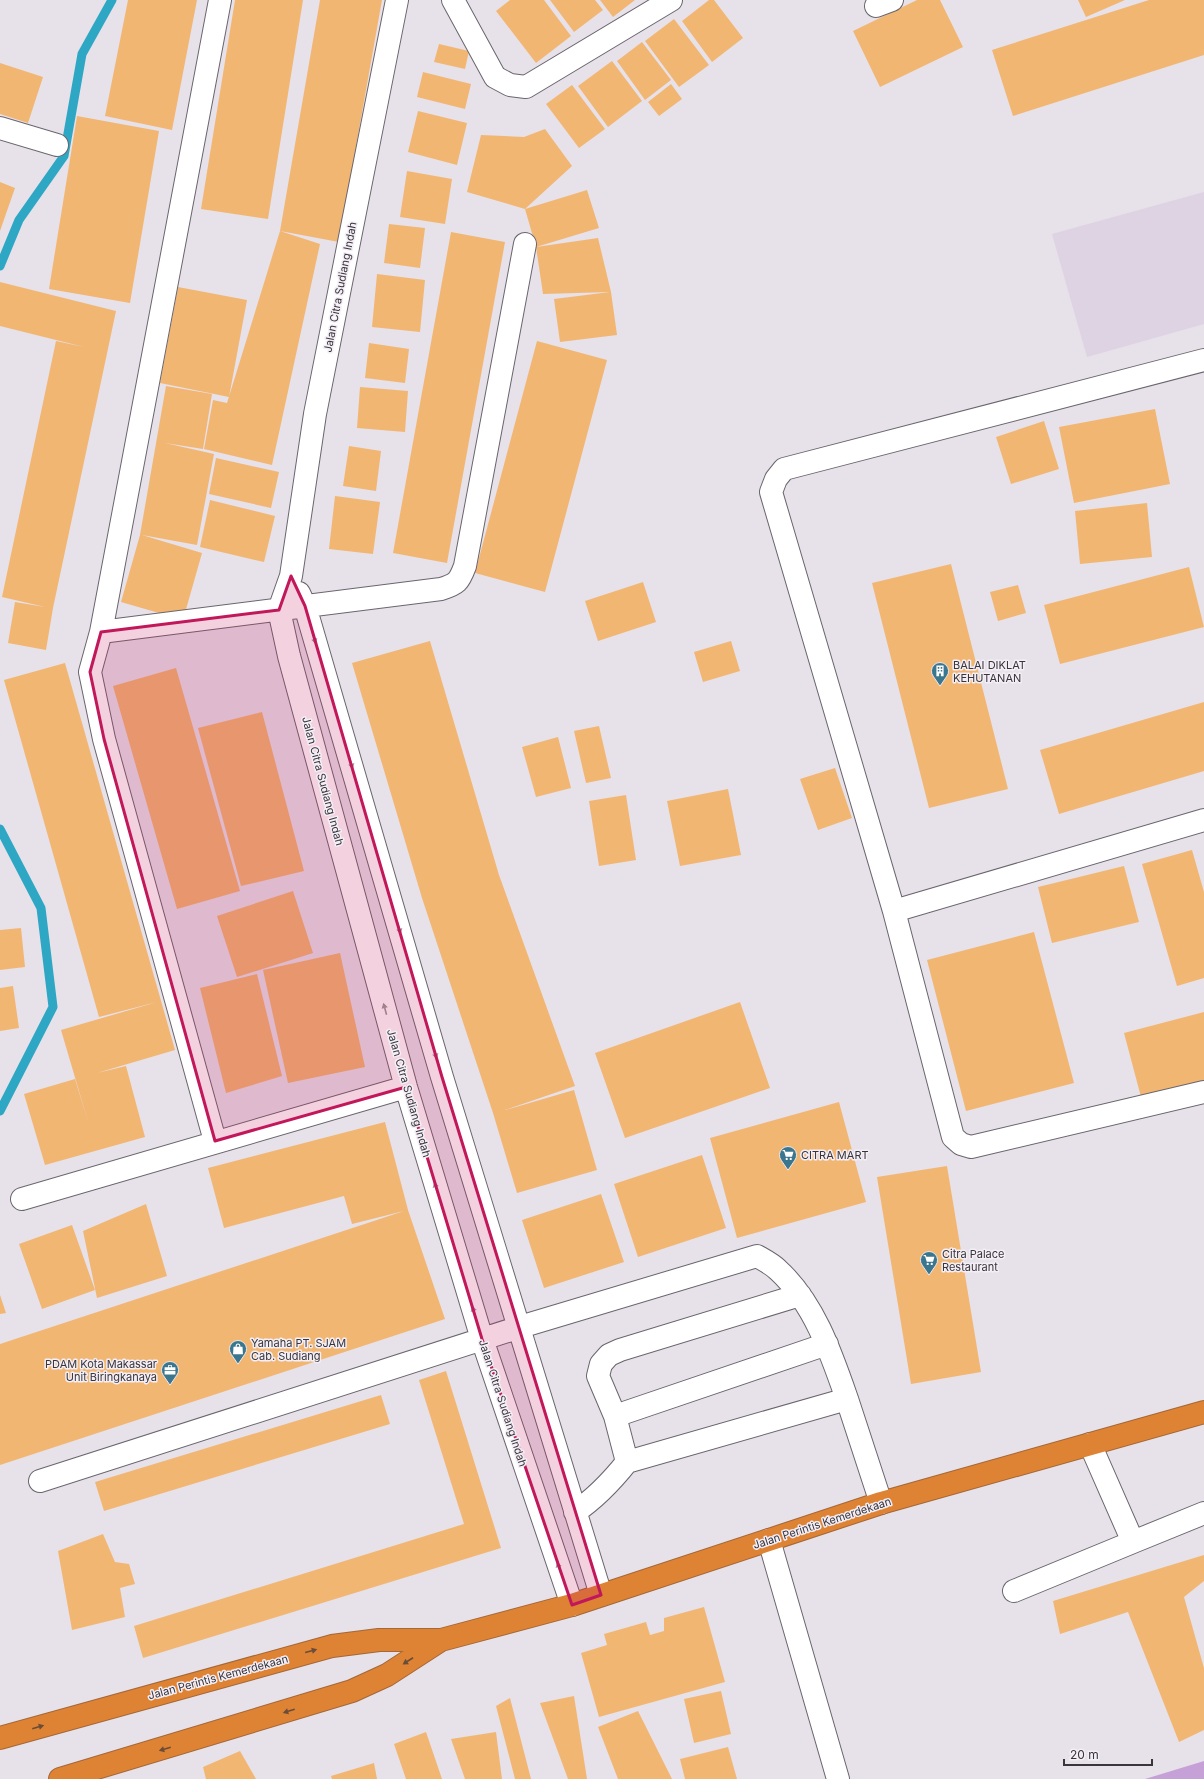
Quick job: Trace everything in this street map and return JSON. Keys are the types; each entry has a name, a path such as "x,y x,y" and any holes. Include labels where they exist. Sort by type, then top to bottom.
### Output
{"highway":[{"name":"Jalan Perintis Kemerdekaan","path":"0,1738 332,1646 379,1640 441,1640 572,1605 881,1503 1204,1412"},
{"name":"Jalan Perintis Kemerdekaan","path":"60,1779 352,1691 387,1675 441,1640"}],"street":[{"path":"215,1141 104,739 90,672 101,632 220,0"},
{"name":"Jalan Citra Sudiang Indah","path":"396,0 315,414 291,576 278,610 289,656 406,1087 482,1339 572,1605"},
{"path":"453,0 495,77 510,85 526,87 671,0"},
{"path":"0,128 57,145"},
{"path":"101,632 441,589 453,585 460,580 465,566 525,244"},
{"path":"1204,360 784,469 776,478 771,492 894,911 953,1136 961,1144 971,1147 1204,1092"},
{"path":"291,576 305,606 442,1077 520,1327 601,1595"},
{"path":"894,911 1204,820"},
{"path":"358,911 391,902"},
{"path":"22,1199 215,1141 406,1087"},
{"path":"40,1482 520,1327 757,1256 777,1269 800,1295 827,1344 847,1399 881,1503"},
{"path":"627,1462 615,1416 598,1376 601,1364 609,1355 620,1350 800,1295"},
{"path":"615,1416 827,1344"},
{"path":"575,1512 596,1497 627,1462 847,1399"},
{"path":"1090,1444 1133,1542"},
{"path":"1014,1591 1204,1513"},
{"path":"769,1540 838,1779"}],"highlighted area":[{"path":"291,576 305,606 442,1077 601,1595 572,1605 482,1339 406,1087 215,1141 104,739 90,672 101,632 279,610"}],"shaded area":[{"path":"1204,192 1204,324 1087,357 1052,234"},
{"path":"1204,1761 1204,1779 1145,1779"}],"building":[{"path":"128,0 197,0 172,130 105,116"},
{"path":"235,0 303,0 268,219 201,209"},
{"path":"320,0 382,0 339,242 280,231"},
{"path":"510,0 544,0 571,36 536,63 496,11"},
{"path":"550,0 595,0 603,10 574,32"},
{"path":"600,0 635,0 613,17"},
{"path":"709,0 714,0 743,38 712,62 682,21"},
{"path":"917,0 940,0 963,47 880,87 853,31"},
{"path":"1078,0 1125,0 1086,17"},
{"path":"1149,0 1204,0 1204,55 1013,116 992,50"},
{"path":"674,19 709,65 679,87 645,41"},
{"path":"642,42 671,80 645,100 617,61"},
{"path":"439,44 469,51 465,69 434,62"},
{"path":"612,61 642,101 608,127 578,86"},
{"path":"0,63 43,77 28,123 0,114"},
{"path":"423,72 471,84 465,109 417,97"},
{"path":"671,84 682,99 659,116 648,102"},
{"path":"572,85 605,129 579,148 546,104"},
{"path":"418,111 467,123 457,165 408,152"},
{"path":"77,116 159,131 130,303 49,289"},
{"path":"545,129 572,166 525,209 467,192 481,135 524,137"},
{"path":"407,171 452,179 445,224 400,217"},
{"path":"0,182 15,188 0,231"},
{"path":"587,190 599,228 536,247 525,209"},
{"path":"389,224 425,228 420,268 384,263"},
{"path":"280,231 320,244 272,465 204,449 213,400 227,403"},
{"path":"451,232 505,242 447,563 393,553"},
{"path":"598,238 611,292 617,335 560,342 554,299 610,292 543,294 536,247"},
{"path":"377,274 425,280 420,332 372,327"},
{"path":"0,282 116,311 53,608 46,650 8,643 15,602 45,607 2,597 56,341 84,347 0,326"},
{"path":"178,287 247,300 229,397 160,383"},
{"path":"537,341 607,360 545,592 475,573"},
{"path":"369,343 409,349 405,383 365,378"},
{"path":"166,386 212,394 203,449 165,443 214,454 197,545 142,535 202,553 183,620 121,602 140,535"},
{"path":"360,387 408,391 405,432 357,428"},
{"path":"1155,409 1170,484 1074,503 1059,427"},
{"path":"1044,421 1059,469 1011,484 996,437"},
{"path":"349,446 381,451 376,491 343,486"},
{"path":"216,458 279,472 271,508 209,494"},
{"path":"335,496 380,502 373,554 329,549"},
{"path":"210,500 275,516 264,562 200,547"},
{"path":"1147,503 1152,557 1080,564 1075,511"},
{"name":"BALAI DIKLAT KEHUTANAN","path":"951,564 1008,789 929,808 872,583"},
{"name":"BALAI DIKLAT KEHUTANAN","path":"1189,567 1204,627 1060,664 1044,605"},
{"path":"643,582 656,622 598,641 585,601"},
{"path":"1018,585 1026,613 998,621 990,592"},
{"path":"430,641 499,875 575,1086 505,1110 574,1090 597,1170 517,1193 493,1113 422,898 352,663"},
{"path":"731,641 740,671 703,682 694,652"},
{"path":"65,663 175,1050 97,1073 126,1066 145,1137 45,1165 24,1094 75,1079 89,1125 61,1030 157,1002 99,1017 4,680"},
{"path":"176,668 240,891 177,909 113,686"},
{"path":"1204,702 1204,771 1059,814 1040,750"},
{"path":"262,712 304,871 241,886 198,728"},
{"path":"599,726 611,778 586,783 574,731"},
{"path":"558,737 571,788 536,797 522,747"},
{"path":"835,768 852,818 818,830 800,779"},
{"path":"728,789 741,855 680,866 667,801"},
{"path":"626,795 636,860 599,866 589,801"},
{"path":"1192,850 1204,892 1204,978 1177,986 1142,864"},
{"path":"1124,866 1139,922 1052,943 1038,887"},
{"path":"293,891 313,953 237,977 217,916"},
{"path":"21,928 25,967 0,970 0,930"},
{"path":"1034,932 1074,1083 966,1111 927,960"},
{"path":"340,953 365,1067 288,1083 263,970"},
{"path":"257,974 282,1076 226,1093 200,988"},
{"path":"13,986 19,1028 0,1031 0,988"},
{"path":"740,1002 770,1088 625,1138 595,1053"},
{"path":"1204,1012 1204,1081 1141,1097 1124,1033"},
{"name":"CITRA MART","path":"839,1102 866,1202 737,1238 710,1138"},
{"path":"385,1122 408,1210 445,1319 0,1465 0,1344 404,1211 352,1224 344,1196 224,1228 208,1168"},
{"path":"702,1155 726,1228 638,1257 614,1184"},
{"name":"Citra Palace Restaurant","path":"947,1166 981,1372 911,1384 877,1177"},
{"path":"601,1194 624,1262 544,1288 522,1220"},
{"path":"146,1204 167,1276 97,1298 83,1231"},
{"path":"72,1225 95,1290 42,1309 19,1244"},
{"path":"0,1295 6,1313 0,1314"},
{"path":"446,1371 501,1548 143,1658 134,1626 464,1524 419,1380"},
{"path":"381,1395 390,1424 104,1511 95,1482"},
{"path":"103,1534 115,1562 129,1564 135,1584 120,1588 125,1617 72,1630 58,1551"},
{"path":"1204,1555 1204,1581 1184,1597 1204,1668 1204,1730 1179,1742 1128,1612 1060,1634 1053,1601"},
{"path":"704,1607 725,1682 599,1717 581,1653 607,1645 604,1634 646,1622 650,1635 664,1631 664,1618"},
{"path":"721,1691 731,1734 694,1743 684,1699"},
{"path":"574,1696 587,1779 568,1779 540,1703"},
{"path":"510,1698 531,1779 515,1779 496,1706"},
{"path":"638,1711 672,1779 618,1779 598,1727"},
{"path":"426,1732 442,1779 406,1779 394,1744"},
{"path":"496,1732 502,1779 465,1779 451,1739"},
{"path":"728,1747 737,1779 685,1779 680,1759"},
{"path":"240,1751 256,1779 206,1779 203,1767"},
{"path":"374,1763 377,1779 332,1779 331,1776"}],"waterway":[{"path":"0,266 19,220 64,156 82,54 112,0"},
{"path":"0,829 41,908 53,1007 0,1111"}],"place":[{"name":"BALAI DIKLAT KEHUTANAN","path":"940,686"},
{"name":"CITRA MART","path":"788,1170"},
{"name":"Citra Palace Restaurant","path":"929,1275"},
{"name":"Yamaha PT. SJAM Cab. Sudiang","path":"238,1364"},
{"name":"PDAM Kota Makassar Unit Biringkanaya","path":"170,1385"}]}
